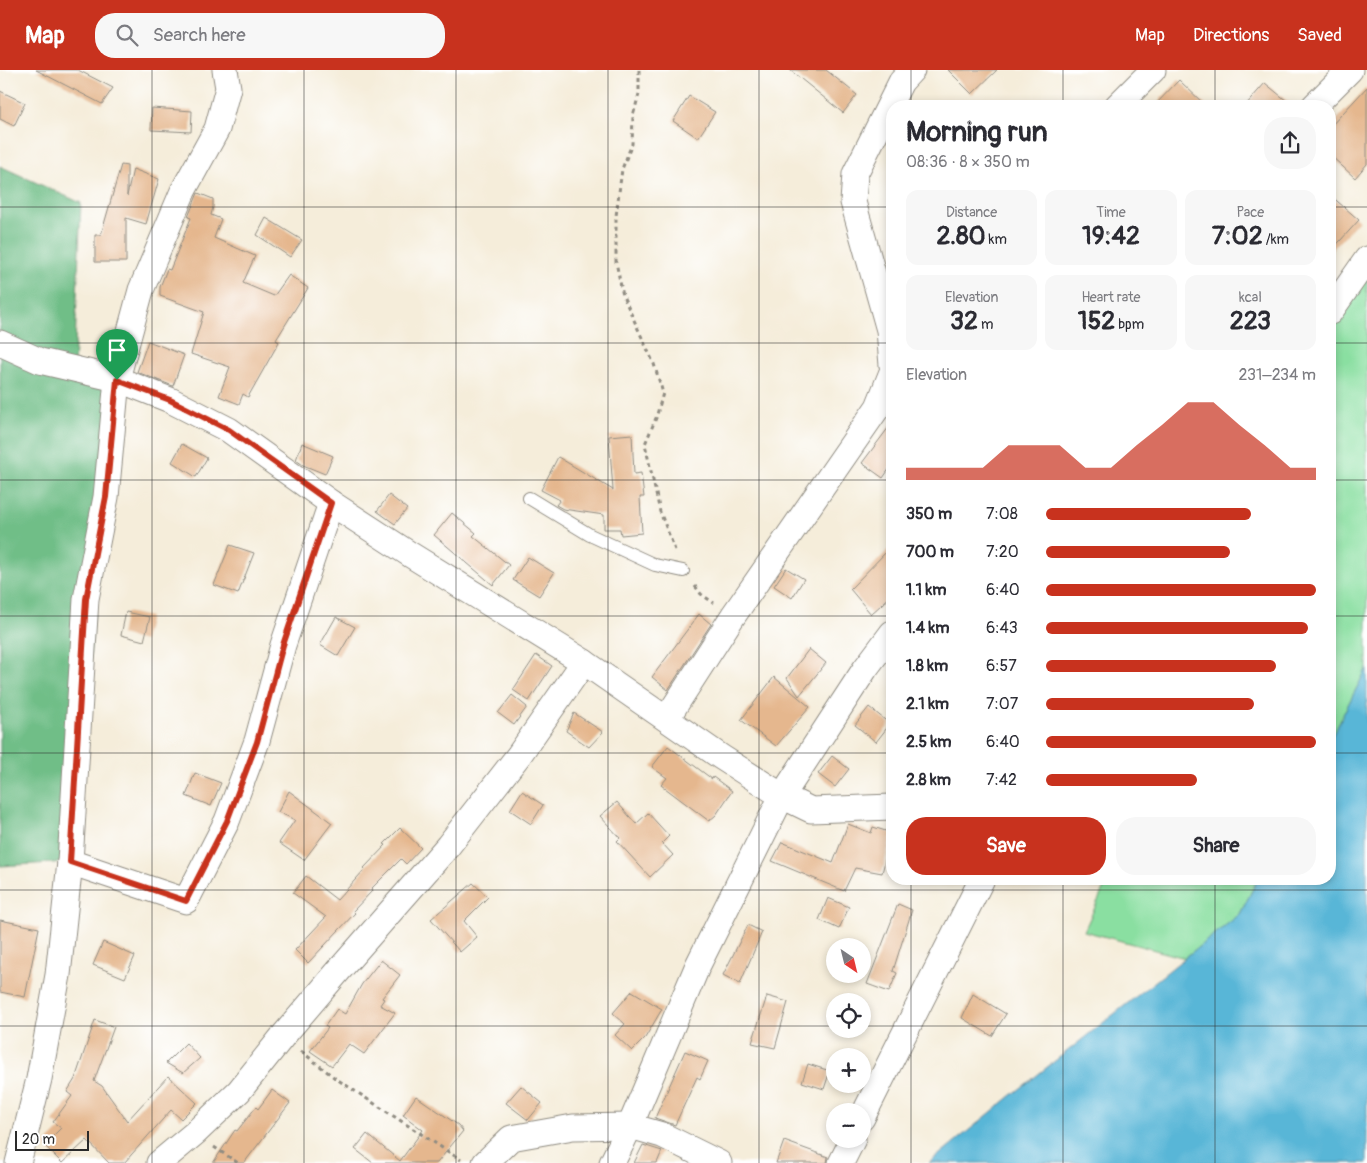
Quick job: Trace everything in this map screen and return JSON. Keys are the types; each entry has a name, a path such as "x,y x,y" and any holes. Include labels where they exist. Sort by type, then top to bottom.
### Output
{"street":[{"path":"18,1163 39,1079 58,975 70,862 86,599 106,497 117,380 141,290 183,190 217,129 228,88 225,70"},
{"path":"892,100 901,82 912,70"},
{"path":"1123,100 1153,70"},
{"path":"1320,100 1350,70"},
{"path":"1363,70 1367,74"},
{"path":"886,112 855,174 853,202 886,319"},
{"path":"1336,303 1367,259"},
{"path":"0,343 40,361 117,380 170,400 229,430 331,503 584,662 721,757 782,796 811,810 886,803"},
{"path":"667,718 733,616 886,412"},
{"path":"70,862 186,901 227,821 257,742 283,645 331,503"},
{"path":"612,1163 630,1126 698,965 782,796 864,669 886,641"},
{"path":"159,1163 195,1133 239,1091 283,1036 448,846 519,755 584,662"},
{"path":"870,1103 979,885"},
{"path":"485,1163 511,1138 573,1127 630,1126 662,1135 719,1163"},
{"path":"841,1163 848,1148"}],"lane":[{"path":"529,498 598,538 654,565 683,571"}],"path":[{"path":"639,70 639,94 633,116 632,144 620,178 616,216 616,262 623,296 654,364 663,393 656,418 645,444 660,512 683,571 701,594 733,616"},
{"path":"283,1036 335,1078 465,1163"}],"green space":[{"path":"0,166 81,203 74,369 117,379 70,862 0,866"},
{"path":"1367,259 1367,668 1336,728 1336,303"},
{"path":"1105,885 1255,885 1240,914 1185,958 1084,931"}],"water":[{"path":"1367,668 1367,1163 929,1163 1240,914 1255,885 1336,885 1336,728"}],"building":[{"path":"36,70 78,70 113,88 102,104"},
{"path":"790,70 826,70 857,95 843,113"},
{"path":"948,70 997,70 972,94"},
{"path":"1179,80 1200,100 1160,100"},
{"path":"1265,83 1286,100 1250,100"},
{"path":"1367,87 1367,164 1355,178 1336,161 1336,121"},
{"path":"0,91 25,103 14,126 0,119"},
{"path":"689,96 715,112 698,138 673,121"},
{"path":"152,108 192,111 191,132 151,130"},
{"path":"121,165 127,166 127,196 133,169 159,179 146,224 126,218 126,262 95,262 95,235 101,235"},
{"path":"198,193 213,199 211,215 221,219 214,238 255,256 243,283 274,296 289,275 308,288 276,340 279,342 248,397 243,394 239,404 219,396 230,367 191,354 204,312 160,296 160,287 167,269 170,270 191,218 188,217"},
{"path":"1336,200 1359,220 1336,245"},
{"path":"266,218 302,240 290,257 257,235"},
{"path":"148,341 184,355 173,386 137,372"},
{"path":"886,431 886,474 883,478 862,463"},
{"path":"632,434 634,474 641,473 644,497 640,497 642,533 621,535 620,529 604,529 604,515 563,509 556,505 560,500 541,490 558,457 613,490 609,436"},
{"path":"302,443 333,456 325,474 296,460"},
{"path":"182,444 207,458 196,477 172,462"},
{"path":"389,495 407,509 395,524 377,511"},
{"path":"452,513 476,533 473,536 509,565 493,585 434,535"},
{"path":"230,545 254,553 238,594 214,585"},
{"path":"886,552 886,600 871,614 850,589"},
{"path":"528,557 554,573 539,596 513,580"},
{"path":"786,568 804,579 792,598 774,586"},
{"path":"126,612 150,617 144,641 121,635"},
{"path":"699,614 711,624 668,690 652,677"},
{"path":"336,617 355,627 338,656 320,645"},
{"path":"809,649 826,663 799,696 787,678"},
{"path":"536,655 552,666 529,701 513,690"},
{"path":"774,677 810,707 776,746 741,720"},
{"path":"512,695 527,707 514,725 498,713"},
{"path":"869,707 886,721 886,729 876,742 855,725"},
{"path":"574,713 603,732 589,747 566,731"},
{"path":"668,746 712,779 713,777 732,791 716,815 709,821 661,785 667,778 652,767"},
{"path":"832,756 849,769 835,787 818,774"},
{"path":"195,773 221,783 211,806 186,796"},
{"path":"289,791 332,823 304,860 279,843 295,820 278,812"},
{"path":"522,791 543,805 531,824 510,810"},
{"path":"617,802 636,824 648,813 669,836 662,843 673,855 650,877 617,841 620,838 600,816"},
{"path":"848,824 871,833 873,827 886,831 886,857 882,873 855,868 844,891 772,861 782,842 833,863"},
{"path":"400,828 421,848 406,864 401,859 371,889 372,891 353,911 355,913 308,963 295,950 326,917 293,893 306,876 337,900 386,845 384,844"},
{"path":"473,883 488,897 464,921 477,937 460,952 431,919"},
{"path":"828,898 849,907 839,929 819,920"},
{"path":"898,904 912,910 893,971 897,973 889,992 867,984 871,983 871,974"},
{"path":"0,920 39,928 25,997 0,992"},
{"path":"748,925 762,932 740,984 723,975"},
{"path":"103,942 135,956 125,978 93,965"},
{"path":"381,960 400,975 382,998 384,999 380,1005 395,1013 364,1054 349,1044 332,1066 310,1051 328,1028 325,1026 337,1009 345,1014 362,984"},
{"path":"632,991 662,1009 645,1038 632,1051 615,1035 625,1024 613,1013"},
{"path":"973,994 1006,1014 992,1036 962,1018"},
{"path":"767,996 788,1002 775,1048 752,1043"},
{"path":"95,1020 114,1027 94,1081 102,1086 127,1121 168,1076 197,1103 181,1119 171,1110 124,1163 109,1163 87,1140 62,1163 44,1145 61,1128 53,1122 72,1096 67,1092 75,1079"},
{"path":"186,1043 200,1058 183,1073 166,1063"},
{"path":"685,1051 708,1061 700,1079 697,1077 675,1125 655,1118"},
{"path":"808,1064 826,1070 824,1089 802,1082"},
{"path":"521,1086 542,1103 528,1120 506,1103"},
{"path":"272,1090 290,1103 244,1163 213,1163 235,1130 237,1131 256,1107 258,1109"},
{"path":"416,1096 458,1125 463,1131 437,1163 373,1163 355,1149 367,1134 400,1161 423,1130 403,1115"},
{"path":"784,1141 828,1157 827,1163 776,1163"},
{"path":"643,1145 662,1151 657,1163 634,1163"}],"route":[{"path":"117,380 170,400 229,430 331,503 283,645 257,742 227,821 186,901 70,862 86,599 106,497 117,380"}]}
